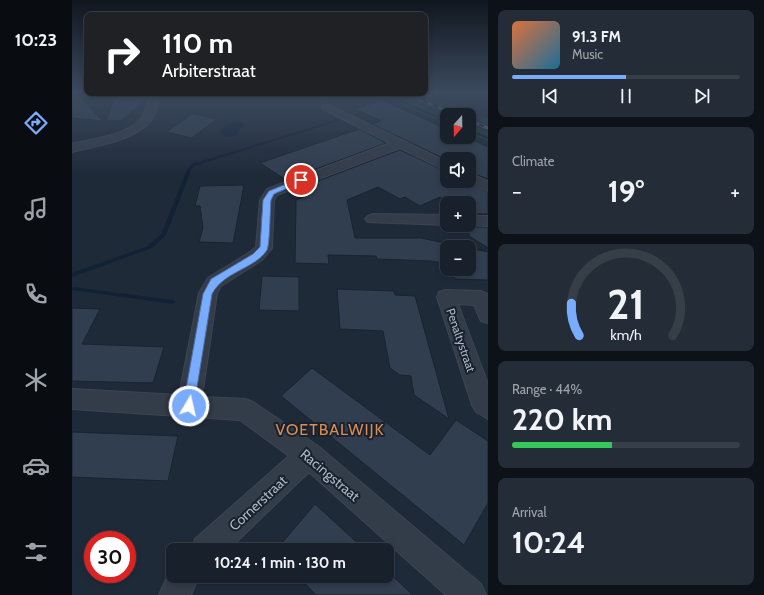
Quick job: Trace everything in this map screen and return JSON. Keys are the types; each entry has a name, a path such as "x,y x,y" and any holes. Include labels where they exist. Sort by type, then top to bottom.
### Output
{"street":[{"path":"72,148 118,136 136,128 144,123 146,120"},
{"path":"352,120 440,164"},
{"path":"189,406 208,294 214,282 256,256 264,248 267,200 272,192 400,144"},
{"path":"476,181 488,187"},
{"path":"373,219 440,220"},
{"path":"476,221 488,221"},
{"name":"Penaltystraat","path":"488,316 481,298 446,297 484,405 488,408"},
{"name":"Racingstraat","path":"72,399 245,410 309,455 470,595"},
{"name":"Cornerstraat","path":"214,543 309,455"},
{"path":"175,595 180,583"}],"green space":[{"path":"476,120 476,120 488,120 488,125"},
{"path":"476,127 488,132 488,141 476,136"}],"water":[{"path":"240,121 244,123 244,126 237,132 238,134 231,137 220,132 221,129 233,122"}],"building":[{"path":"107,120 122,120 121,121"},
{"path":"184,120 216,120 192,138 166,132"},
{"path":"378,120 426,120 440,126 440,144 476,144 476,141 488,147 488,179 476,175 476,152 440,152 440,157 372,124 381,121"},
{"path":"359,129 386,143 286,180 260,163"},
{"path":"400,150 440,169 440,188 476,188 476,186 488,192 488,214 476,214 476,196 440,196 420,206 405,197 400,199 378,187 347,200 355,238 421,238 440,242 440,263 377,259 376,256 328,255 329,264 295,263 296,200 309,195 299,188"},
{"path":"244,185 233,243 199,242 203,228 200,206 195,206 200,186"},
{"path":"476,227 488,227 488,248 476,240 469,236 469,232 476,232"},
{"path":"476,249 488,252 488,280 455,279 454,276 476,276"},
{"path":"262,276 299,277 299,311 259,310"},
{"path":"337,289 394,291 395,295 415,296 449,419 414,395 411,376 400,375 390,368 383,331 340,329"},
{"path":"72,308 100,309 82,344 164,347 153,383 72,381"},
{"path":"312,368 430,455 456,420 488,441 488,503 464,545 281,396"},
{"path":"72,432 178,436 168,481 72,477"},
{"path":"315,504 357,543 282,543"},
{"path":"394,577 413,595 316,595 305,583 394,583"}],"waterway":[{"path":"72,275 150,247 163,235 190,168 193,165 340,120"},
{"path":"476,133 488,138"},
{"path":"74,289 173,302"}],"railway":[{"path":"476,123 488,128"}],"district":[{"name":"VOETBALWIJK","path":"330,429"}],"route":[{"path":"189,406 208,294 214,282 256,256 264,248 267,200 272,192 301,180"}]}
